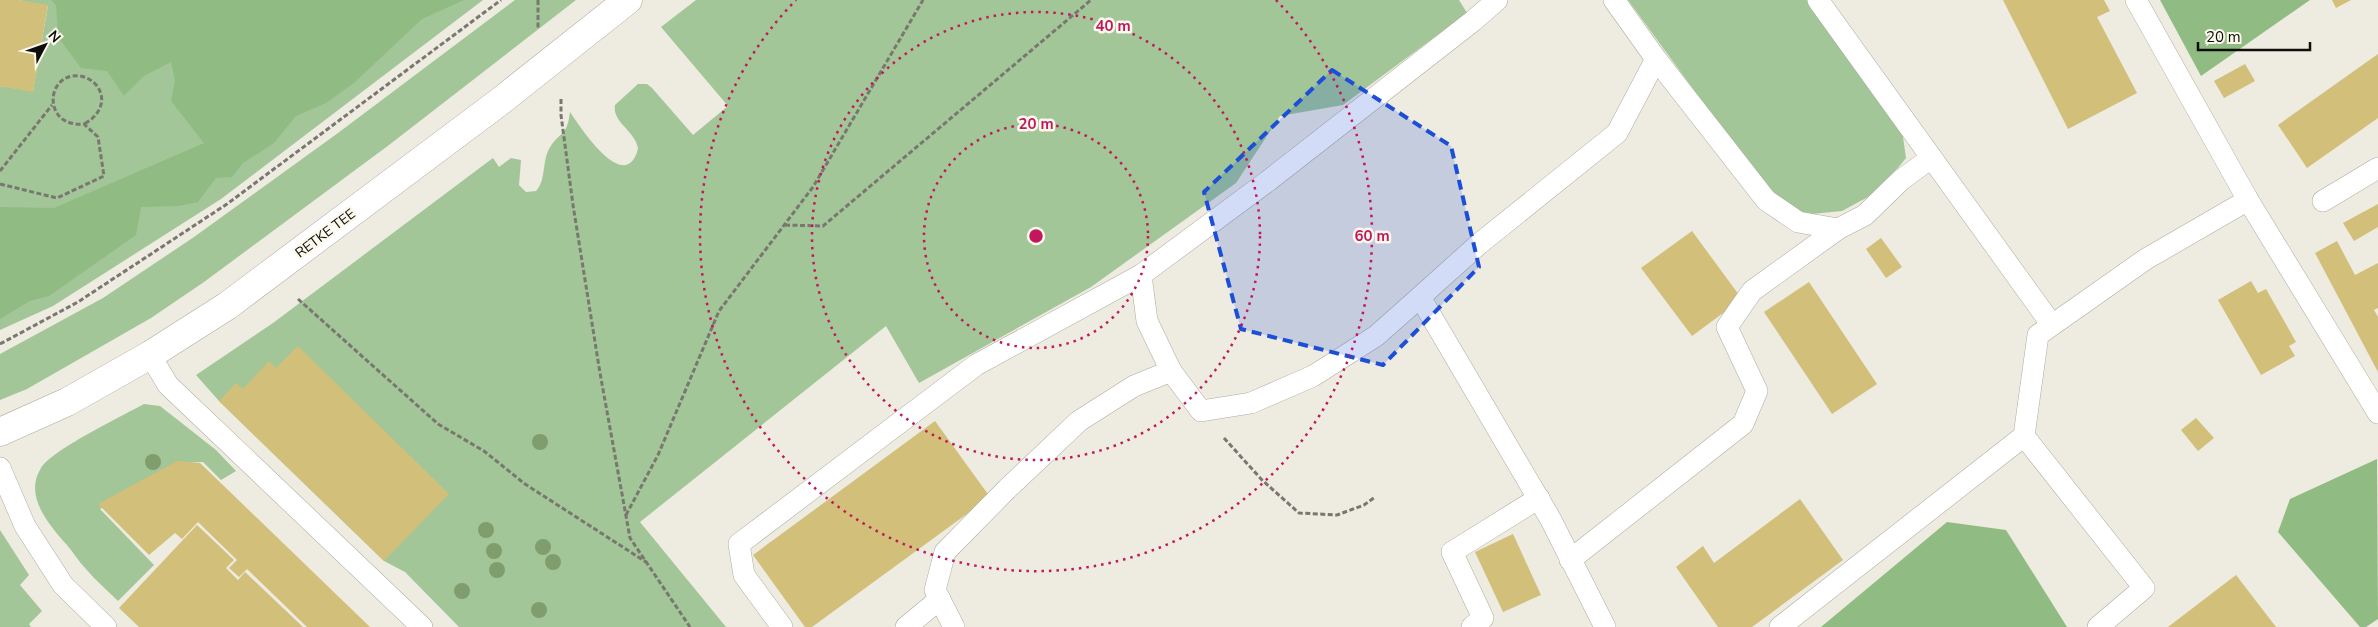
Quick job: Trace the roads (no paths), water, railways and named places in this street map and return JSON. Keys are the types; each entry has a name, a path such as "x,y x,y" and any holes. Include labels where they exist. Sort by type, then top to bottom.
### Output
{"street":[{"name":"RETKE TEE","path":"0,432 67,402 150,355 226,306 498,103 628,0"}],"lane":[{"path":"782,627 744,575 739,544 976,365 1141,275 1268,181 1473,21 1497,0"},
{"path":"1614,0 1656,59 1766,200 1798,222 1838,229"},
{"path":"1818,0 2052,325"},
{"path":"2136,0 2248,200 2378,413"},
{"path":"1141,275 1148,321 1171,371 1201,411 1252,403 1313,376 1376,336 1478,244 1617,133 1656,59"},
{"path":"1570,560 1743,424 1757,391 1727,327 1752,292 1838,229 1865,215 1901,180 1931,158"},
{"path":"2323,201 2378,168"},
{"path":"1780,627 2024,436 2038,335 2146,259 2248,200"},
{"path":"1420,297 1538,498 1606,627"},
{"path":"150,355 168,385 422,627"},
{"path":"954,627 935,590 945,552 1007,489 1079,421 1134,386 1171,371"},
{"path":"2024,436 2144,588 2098,627"},
{"path":"0,468 26,526 63,585 106,627"},
{"path":"1472,627 1483,618 1452,552 1538,498"},
{"path":"906,627 940,599"}]}
